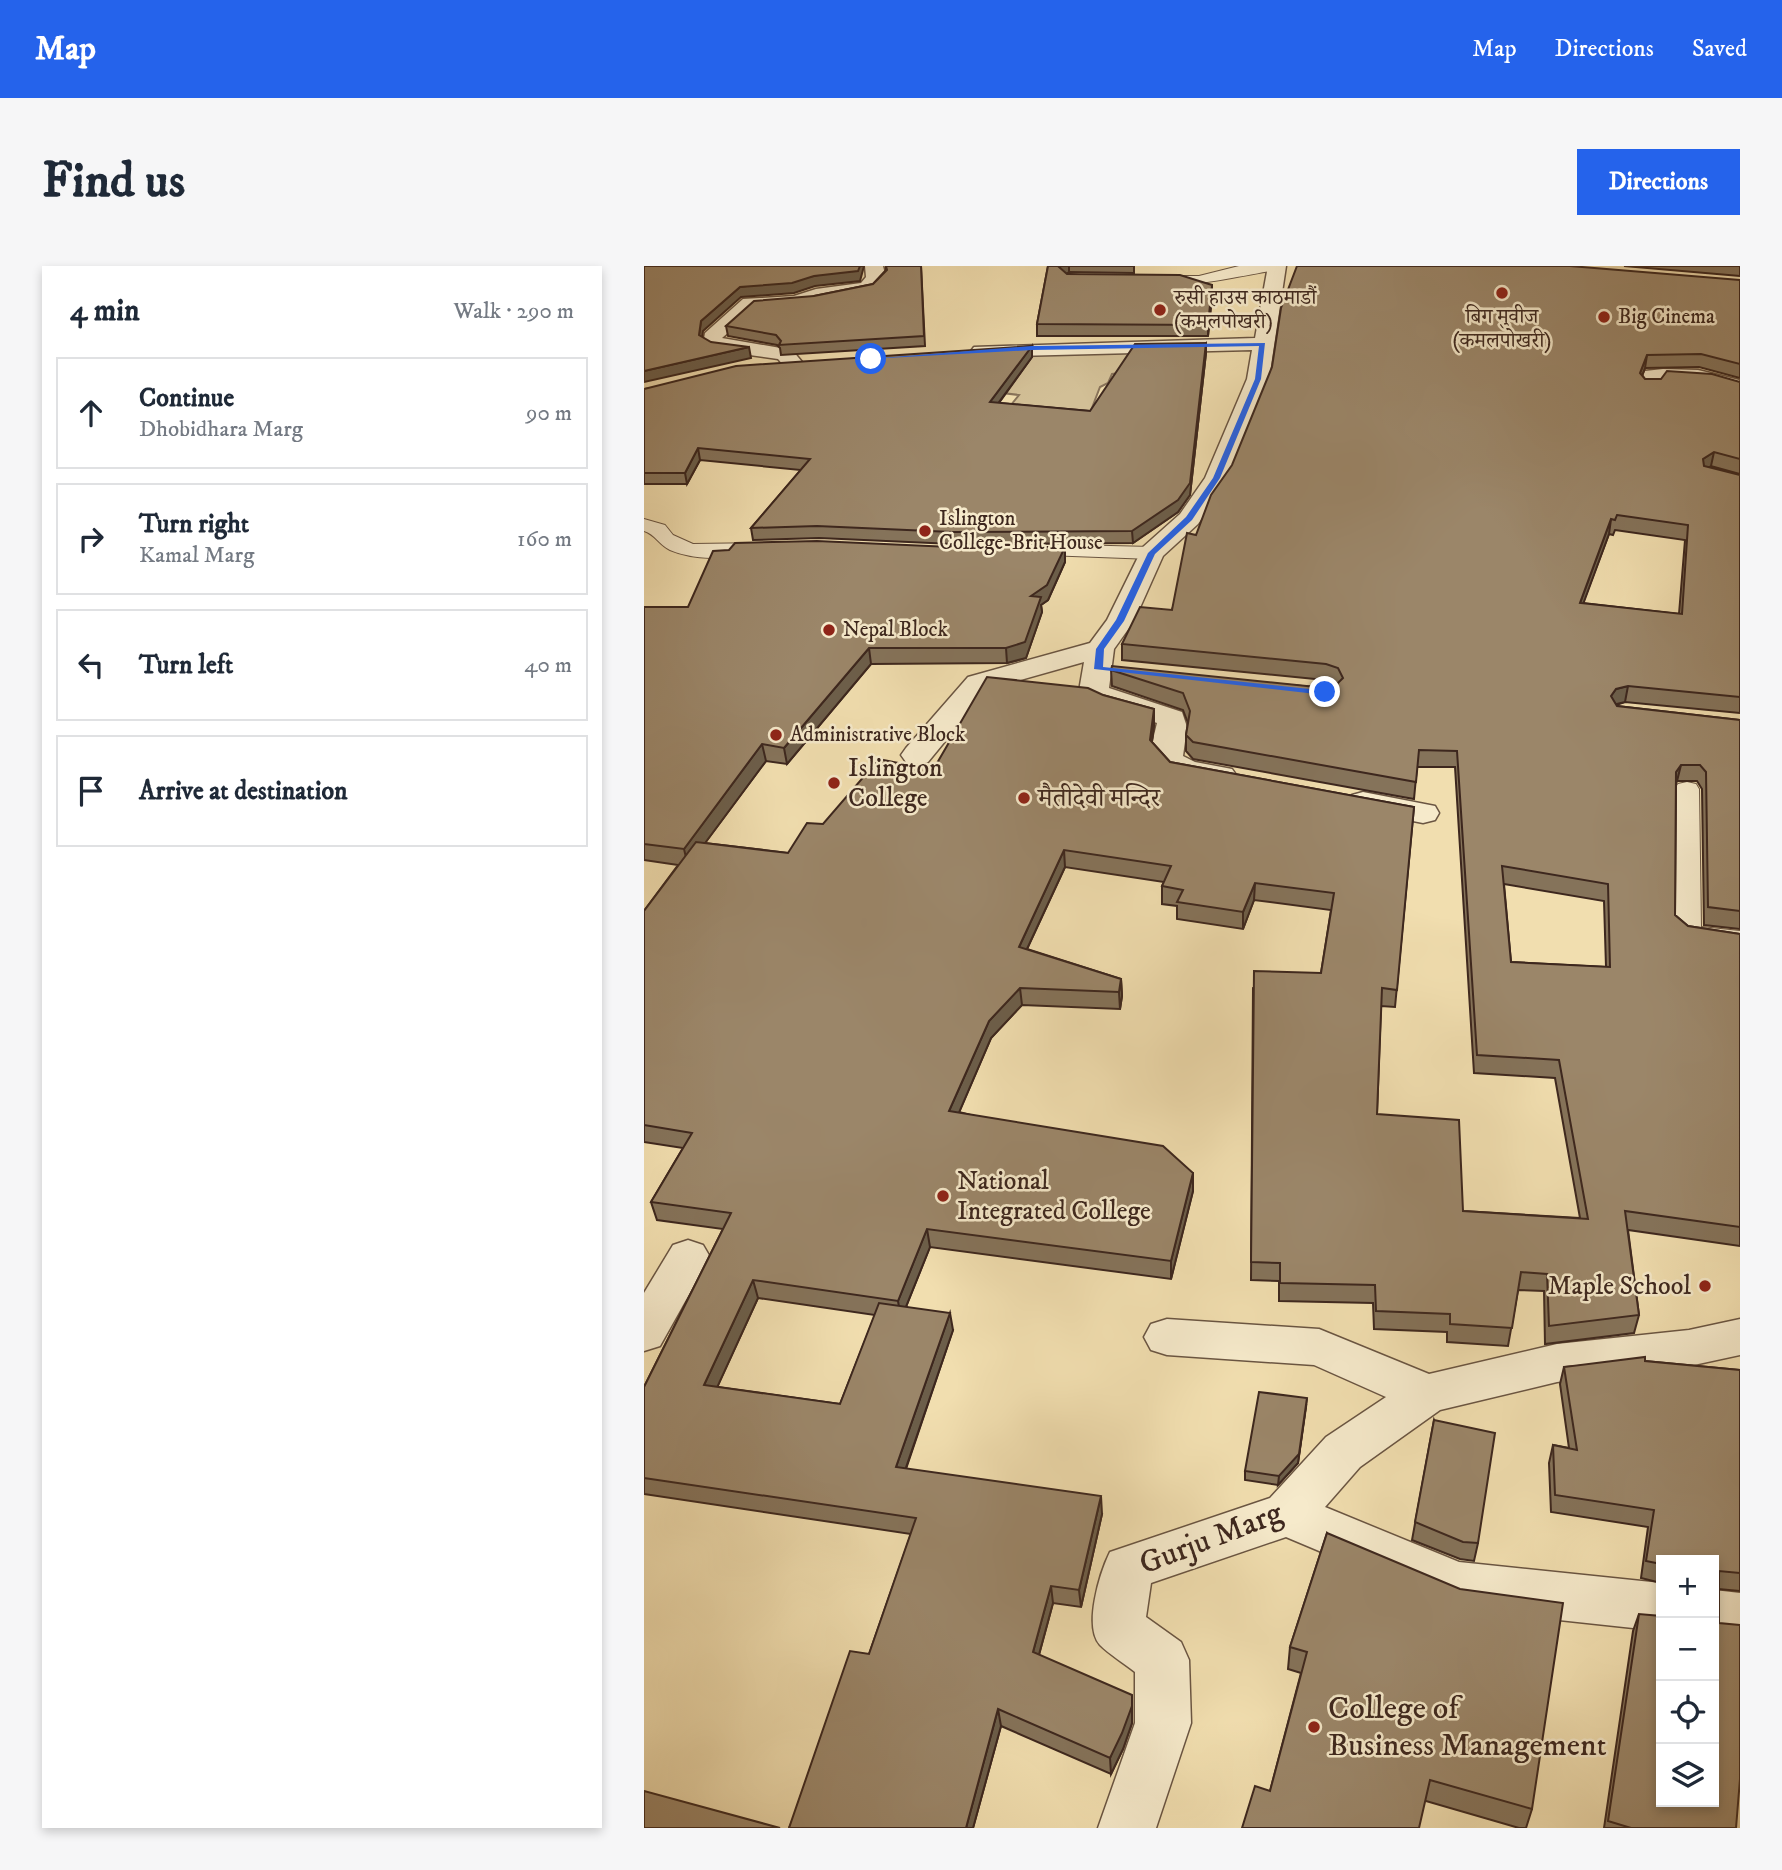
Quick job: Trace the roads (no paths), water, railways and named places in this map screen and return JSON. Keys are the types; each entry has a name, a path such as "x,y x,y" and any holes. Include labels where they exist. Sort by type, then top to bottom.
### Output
{"street":[{"path":"736,369 803,362 785,354 713,344 712,337 750,303 796,302 816,295 867,288 876,278 874,266"},
{"path":"1249,781 1182,769 1169,761 1166,753 1174,727 1171,718 1154,710 1104,699 1094,691 1108,663 1120,621 1152,553 1189,519 1217,478 1258,379 1277,266"},
{"path":"954,353 1032,348 1262,344"},
{"path":"1651,385 1653,376 1667,375 1730,383 1740,389"},
{"path":"917,755 978,684 1108,663"},
{"path":"1329,795 1423,813"},
{"path":"644,1334 688,1257"},
{"path":"1167,1337 1319,1347 1427,1394"},
{"name":"Gurju Marg","path":"1127,1828 1163,1723 1161,1660 1118,1627 1128,1567 1287,1515 1343,1452 1427,1394 1557,1363 1689,1348 1740,1337"},
{"path":"1287,1515 1457,1585 1656,1606"},
{"path":"1719,1615 1740,1617"}],"lane":[{"path":"1135,280 1199,280 1277,266"},
{"path":"644,525 658,529 661,535 686,551 787,548"},
{"path":"1003,551 1152,553"},
{"path":"1687,789 1687,930 1694,934 1740,940"}],"place":[{"name":"बिग मुवीज (कमलपोखरी)","path":"1502,293"},
{"name":"रुसी हाउस काठमाडौं (कमलपोखरी)","path":"1160,310"},
{"name":"Big Cinema","path":"1604,317"},
{"name":"Islington College-Brit House","path":"925,531"},
{"name":"Nepal Block","path":"829,630"},
{"name":"Administrative Block","path":"776,735"},
{"name":"Islington College","path":"834,783"},
{"name":"मैतीदेवी मन्दिर","path":"1024,798"},
{"name":"National Integrated College","path":"943,1196"},
{"name":"Maple School","path":"1705,1286"},
{"name":"College of Business Management","path":"1314,1727"}]}
